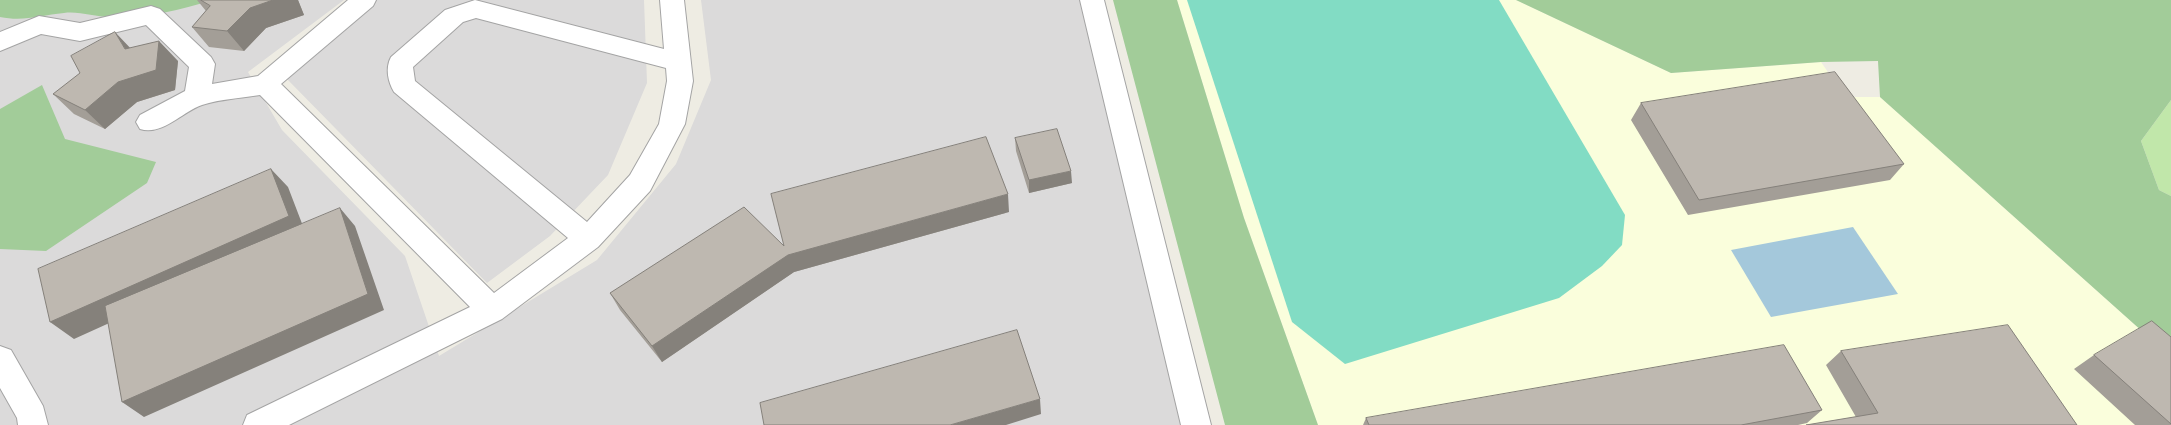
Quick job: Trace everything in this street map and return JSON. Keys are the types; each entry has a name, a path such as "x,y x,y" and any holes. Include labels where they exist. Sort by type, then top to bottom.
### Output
{"street":[{"path":"149,122 197,96 265,84 364,0"},
{"path":"258,425 492,310 588,239 640,183 672,124 680,81 672,0"},
{"path":"1092,0 1196,425"},
{"path":"588,239 403,85 400,64 454,16 475,9 679,62"},
{"path":"0,42 38,25 80,32 151,14 202,64 197,96"},
{"path":"265,84 492,310"},
{"path":"0,359 32,416 33,425"}],"shaded area":[{"path":"0,0 344,0 248,72 282,130 405,256 439,356 597,260 676,164 711,80 701,0 1083,0 1188,425 0,425"},
{"path":"370,0 644,0 647,83 608,175 550,236 487,283 287,79 291,71"},
{"path":"1177,0 1516,0 1671,73 1821,62 1845,97 1880,97 2171,357 2171,425 1318,425 1244,218"}],"green space":[{"path":"0,0 212,0 149,15 104,17 70,13 17,19 0,17"},
{"path":"1113,0 1177,0 1244,218 1318,425 1225,425"},
{"path":"1187,0 1499,0 1625,215 1622,245 1602,266 1559,298 1345,364 1292,322"},
{"path":"1516,0 2171,0 2171,100 2141,141 2159,190 2171,196 2171,357 1880,97 1878,61 1821,62 1671,73"},
{"path":"42,85 65,139 156,162 147,183 46,251 0,249 0,109"},
{"path":"2171,100 2171,196 2159,190 2141,141"}],"water":[{"path":"1853,227 1898,294 1771,317 1731,250"}],"building":[{"path":"201,0 273,0 250,8 227,31 192,27 210,6"},
{"path":"115,32 125,49 159,41 156,70 118,82 85,110 53,94 80,73 71,56"},
{"path":"1835,72 1904,164 1699,200 1641,103"},
{"path":"1057,129 1071,171 1029,180 1015,138"},
{"path":"986,137 1008,194 788,255 652,346 610,293 744,207 784,246 771,194"},
{"path":"271,169 289,216 50,322 38,269"},
{"path":"340,208 368,294 122,402 105,306"},
{"path":"2152,321 2171,337 2171,424 2094,355"},
{"path":"2008,325 2077,425 1806,425 1878,413 1841,351"},
{"path":"1017,330 1040,399 950,425 764,425 760,403"},
{"path":"1784,345 1822,410 1741,425 1369,425 1366,418"}]}
